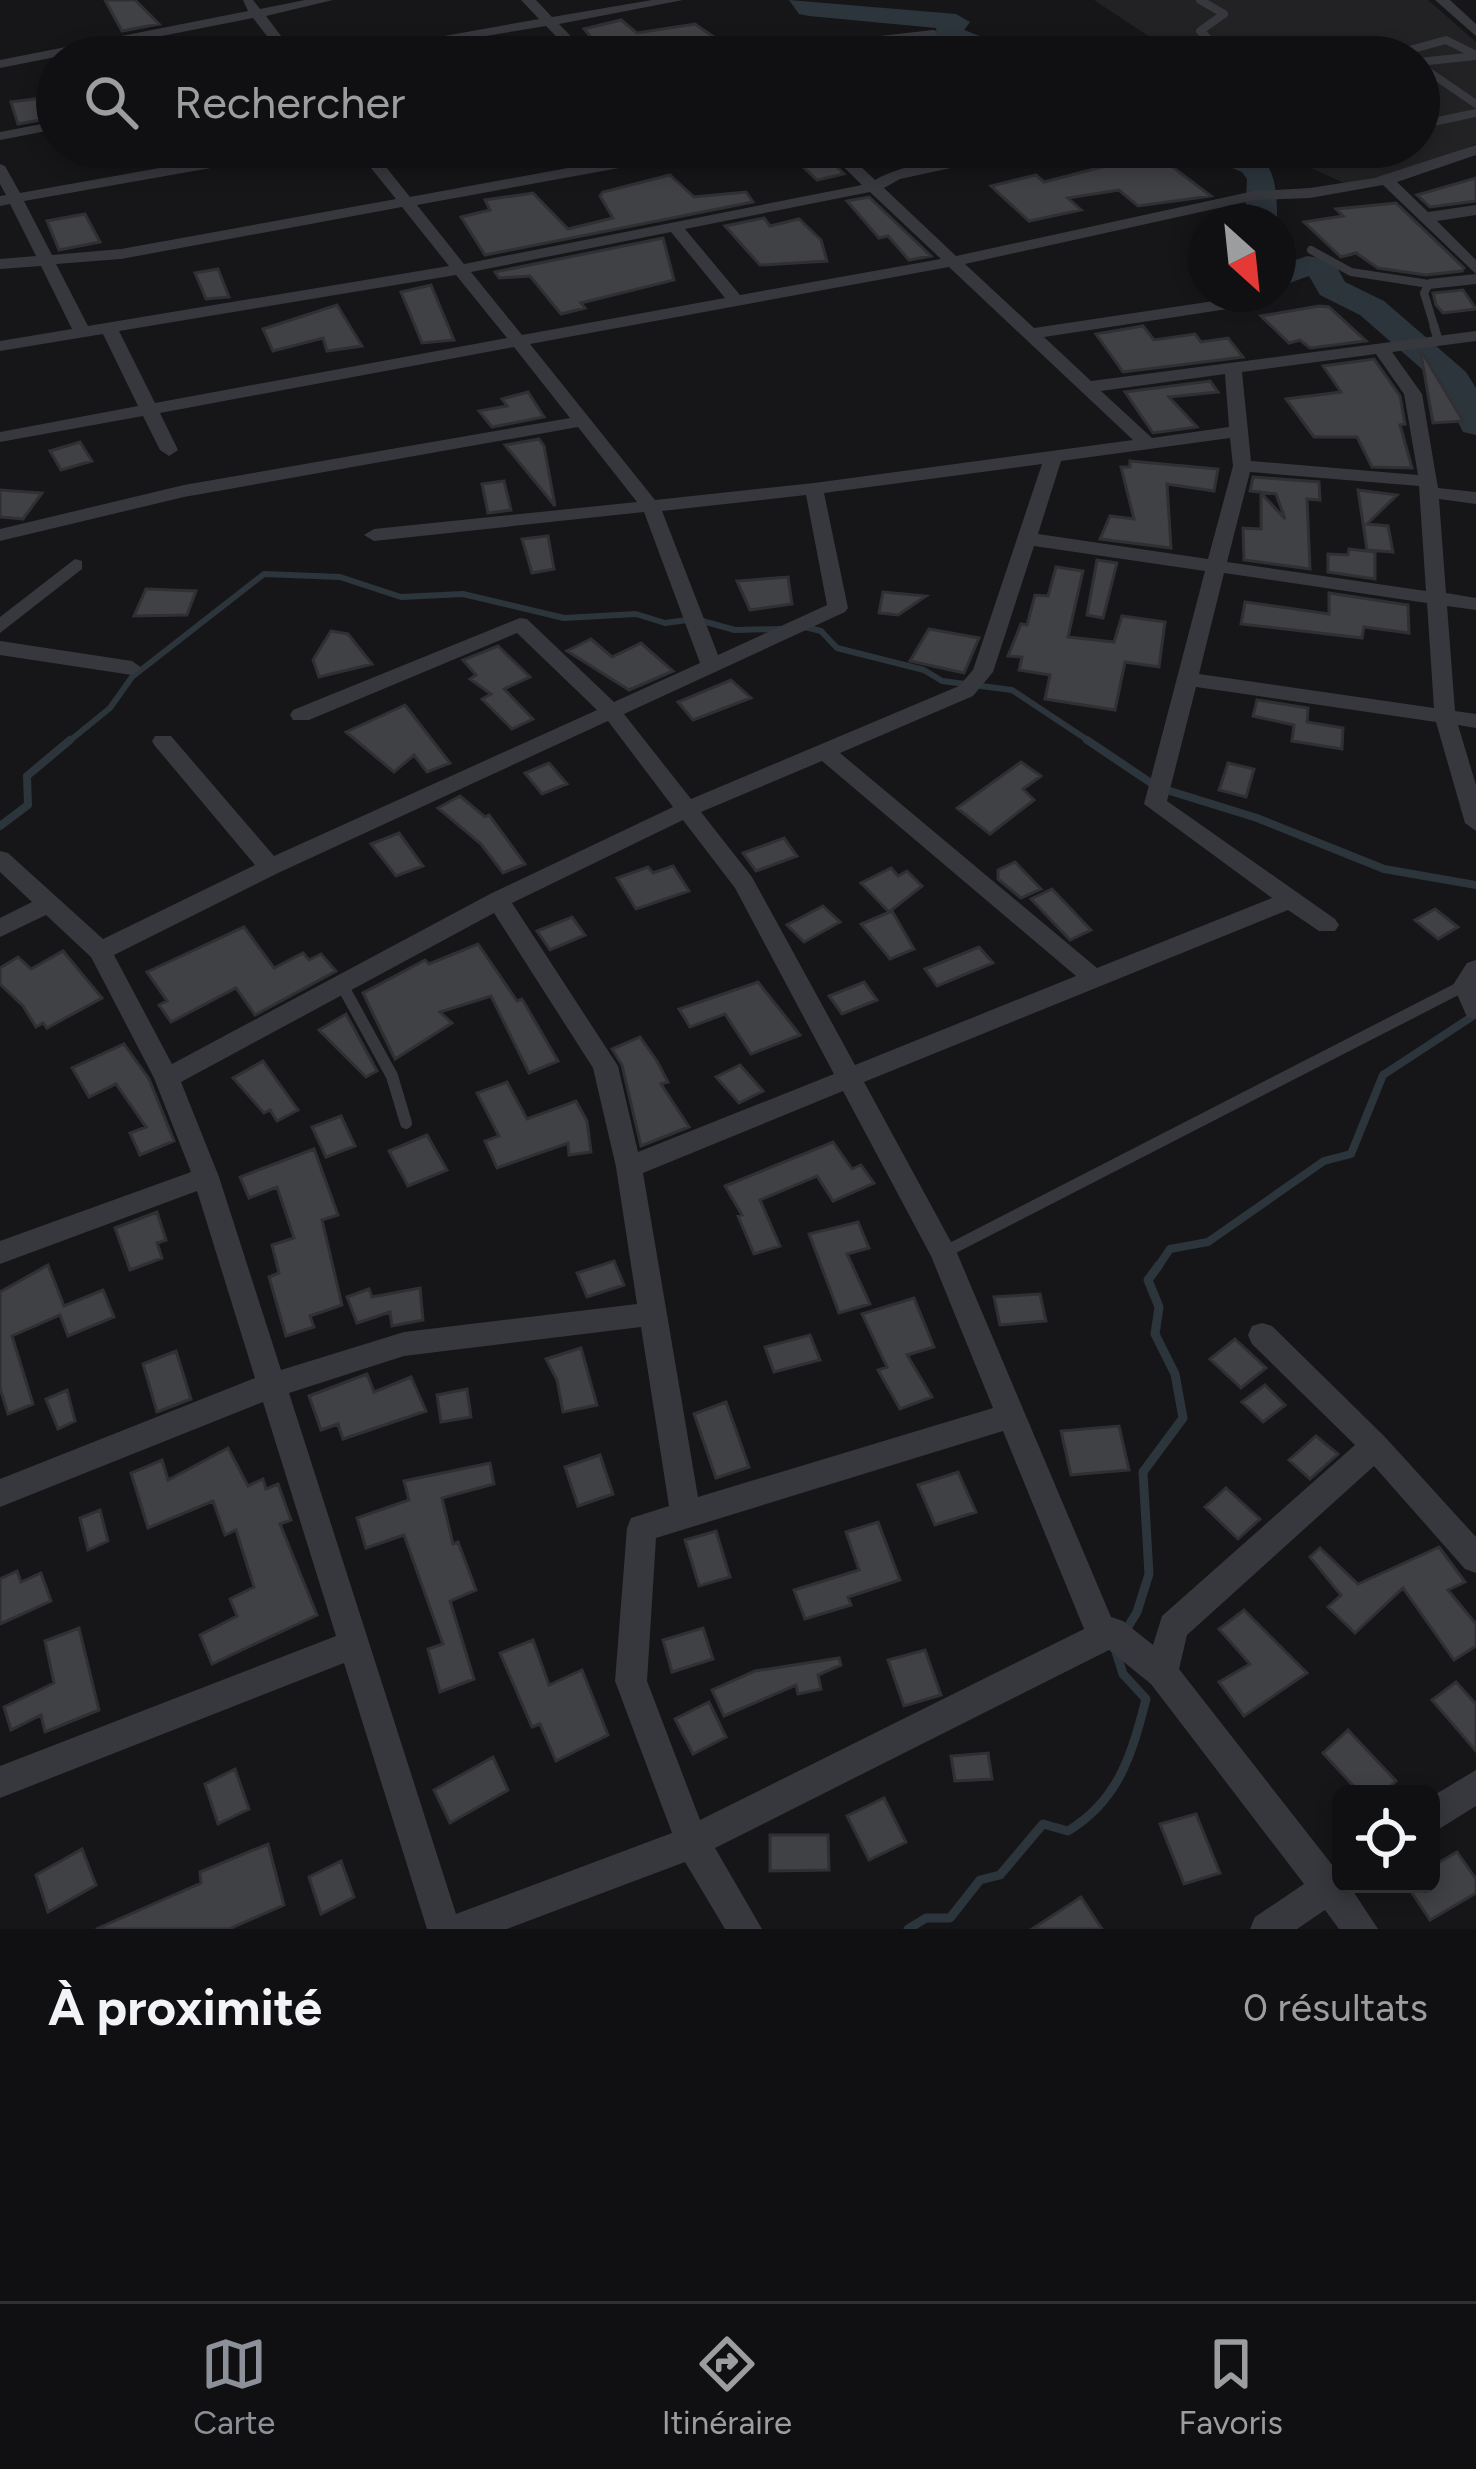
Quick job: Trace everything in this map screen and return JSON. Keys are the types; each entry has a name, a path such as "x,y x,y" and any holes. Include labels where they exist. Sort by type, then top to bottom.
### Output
{"street":[{"path":"123,36 251,7 326,0"},
{"path":"528,0 563,36"},
{"path":"459,36 676,0"},
{"path":"1442,0 1475,31"},
{"path":"251,7 274,36"},
{"path":"0,64 36,56"},
{"path":"0,136 36,128"},
{"path":"1440,163 1476,149"},
{"path":"7,200 185,168"},
{"path":"381,168 652,508 711,665"},
{"path":"0,264 122,254 579,168"},
{"path":"854,168 1147,442"},
{"path":"0,346 463,269 874,187 895,175 931,168"},
{"path":"0,437 954,260 1236,202 1260,193 1289,196 1389,182 1426,168"},
{"path":"0,169 7,200 82,331"},
{"path":"1389,182 1476,268"},
{"path":"1428,217 1476,210"},
{"path":"674,226 736,301"},
{"path":"1429,284 1476,279"},
{"path":"1035,333 1188,311"},
{"path":"108,327 169,451"},
{"path":"1089,387 1476,336"},
{"path":"1386,347 1413,394 1428,487 1445,717 1476,823"},
{"path":"1233,368 1242,466 1155,804 1327,925"},
{"path":"0,536 184,491 582,421"},
{"path":"374,535 814,489 1240,431"},
{"path":"166,1078 498,900 688,809 971,686 1029,539 1054,455"},
{"path":"1242,466 1428,487 1476,499"},
{"path":"100,951 270,867 838,608 814,489"},
{"path":"1029,539 1476,604"},
{"path":"0,627 75,565"},
{"path":"301,715 520,624 611,711 744,883 943,1253 1009,1416 1116,1638 1162,1673 1332,1880"},
{"path":"0,648 132,668"},
{"path":"1187,680 1476,722"},
{"path":"163,742 270,867"},
{"path":"824,751 1096,980"},
{"path":"0,859 100,951 166,1078 206,1177 444,1929"},
{"path":"498,900 605,1066 629,1167 686,1516"},
{"path":"629,1167 1288,900"},
{"path":"0,928 51,902"},
{"path":"1471,977 1476,1010"},
{"path":"0,1253 206,1177"},
{"path":"0,1493 269,1386 404,1344 651,1314"},
{"path":"1262,1335 1375,1446 1476,1558"},
{"path":"745,1929 692,1842 631,1682 641,1528 1009,1416"},
{"path":"1162,1673 1173,1627 1375,1446"},
{"path":"462,1929 692,1842 1116,1638"},
{"path":"0,1782 351,1645"},
{"path":"1440,1811 1476,1786"},
{"path":"1268,1929 1332,1886"},
{"path":"1340,1893 1361,1929"}],"lane":[{"path":"1200,0 1224,14 1200,31 1205,36"},
{"path":"916,36 933,34"},
{"path":"1440,42 1446,40 1476,56"},
{"path":"1440,61 1476,56"},
{"path":"1440,80 1476,108"},
{"path":"1440,119 1476,108"},
{"path":"1311,250 1351,272 1429,284 1424,293 1438,340"},
{"path":"943,1253 1471,977"},
{"path":"342,985 392,1076 406,1123"}],"shaded area":[{"path":"1094,0 1428,0 1476,42 1476,144 1440,159 1440,36 1148,36"},
{"path":"1311,168 1417,168 1346,184"}],"building":[{"path":"105,0 135,0 159,24 122,31"},
{"path":"621,20 637,33 695,24 712,36 590,36 584,29"},
{"path":"36,99 36,121 18,124 11,102"},
{"path":"804,168 838,168 844,174 817,180"},
{"path":"1098,168 1174,168 1211,196 1138,206 1119,190 1068,198 1081,210 1029,221 991,186 1036,175 1044,182"},
{"path":"670,175 694,197 746,192 753,202 485,255 461,217 490,210 485,200 533,193 568,229 613,218 600,196 603,192"},
{"path":"1476,178 1476,201 1430,207 1417,195"},
{"path":"869,197 931,256 909,260 888,236 879,238 847,201"},
{"path":"1396,203 1462,271 1426,275 1378,268 1356,253 1341,257 1304,222 1343,216 1336,209"},
{"path":"85,214 100,242 59,250 47,221"},
{"path":"764,218 770,226 799,219 821,240 827,261 760,265 725,226"},
{"path":"663,238 674,280 581,303 585,308 561,314 530,276 499,278 495,272"},
{"path":"218,269 229,297 206,299 195,273"},
{"path":"431,285 454,340 422,343 401,292"},
{"path":"1463,290 1476,309 1443,313 1436,305 1433,293"},
{"path":"337,305 362,346 327,351 323,338 273,351 263,329"},
{"path":"1329,307 1366,341 1310,348 1300,340 1289,343 1261,316"},
{"path":"1143,326 1154,340 1195,334 1201,342 1228,338 1243,357 1123,372 1096,334"},
{"path":"1423,354 1463,421 1433,423"},
{"path":"1374,359 1400,396 1405,424 1400,425 1412,468 1372,467 1357,437 1314,437 1286,399 1341,392 1323,366"},
{"path":"1210,381 1218,392 1169,397 1197,427 1153,433 1125,392"},
{"path":"528,392 544,417 492,427 479,411 507,406 502,399"},
{"path":"539,439 544,446 555,506 505,445"},
{"path":"80,442 92,461 61,470 50,451"},
{"path":"1130,461 1218,469 1214,491 1167,484 1171,548 1100,539 1110,516 1134,519 1121,467 1130,467"},
{"path":"1253,477 1319,482 1320,500 1307,499 1310,569 1244,560 1243,528 1261,529 1261,493 1285,519 1276,494 1250,491"},
{"path":"504,481 511,510 488,513 482,484"},
{"path":"0,490 42,493 23,519 0,517"},
{"path":"1358,490 1397,495 1367,524 1388,526 1393,552 1367,550"},
{"path":"548,536 554,569 532,573 522,539"},
{"path":"1349,549 1375,552 1375,579 1328,572 1328,554 1348,555"},
{"path":"1097,560 1117,563 1103,618 1087,615"},
{"path":"1056,567 1083,571 1068,637 1114,642 1122,616 1165,622 1159,667 1125,662 1115,710 1045,699 1050,675 1019,670 1022,657 1008,656 1021,624 1027,625 1035,595 1048,596"},
{"path":"788,577 792,604 750,610 737,581"},
{"path":"146,589 196,591 187,615 134,616"},
{"path":"883,592 926,596 898,615 879,613"},
{"path":"1329,593 1408,605 1409,633 1364,627 1362,638 1241,624 1245,602 1329,614"},
{"path":"929,629 979,638 964,673 910,661"},
{"path":"331,631 348,634 372,664 319,677 313,660"},
{"path":"591,639 612,657 641,643 673,671 629,690 567,651"},
{"path":"498,646 530,677 504,689 533,719 512,729 482,699 491,694 470,679 476,675 463,660"},
{"path":"731,680 751,698 693,720 678,702"},
{"path":"1257,700 1308,708 1307,722 1343,728 1342,749 1292,741 1294,725 1253,716"},
{"path":"405,705 450,763 427,772 414,755 394,772 346,732"},
{"path":"1021,762 1041,776 1023,789 1034,800 990,834 957,808"},
{"path":"549,763 567,784 542,794 525,773"},
{"path":"1228,763 1254,769 1246,797 1219,790"},
{"path":"460,796 485,817 489,815 525,864 503,873 481,844 438,808"},
{"path":"399,833 423,866 396,876 371,844"},
{"path":"784,838 797,856 756,871 743,853"},
{"path":"1015,862 1041,889 1021,898 998,879 998,870"},
{"path":"673,866 689,891 636,909 617,878 648,867 653,873"},
{"path":"891,868 898,876 907,871 922,886 889,912 861,883"},
{"path":"1052,889 1091,930 1070,940 1031,899"},
{"path":"823,906 840,922 804,942 787,925"},
{"path":"1435,909 1458,927 1438,939 1415,920"},
{"path":"892,911 914,949 890,959 861,924"},
{"path":"572,917 585,935 550,950 537,931"},
{"path":"244,927 274,968 303,953 309,960 321,954 336,971 255,1015 236,988 171,1022 159,1005 167,1001 147,972"},
{"path":"478,944 517,1001 522,999 558,1061 529,1073 491,996 440,1012 452,1023 395,1059 363,993 425,960 429,964"},
{"path":"979,947 993,963 937,986 925,969"},
{"path":"63,951 102,998 47,1028 43,1023 36,1027 0,984 0,968 18,957 31,969"},
{"path":"758,982 800,1035 751,1054 725,1014 690,1027 679,1009"},
{"path":"864,982 877,1000 842,1014 829,996"},
{"path":"346,1014 377,1071 366,1077 319,1030"},
{"path":"640,1037 668,1082 661,1084 689,1127 641,1146 622,1065 612,1049"},
{"path":"124,1044 149,1079 174,1141 140,1155 130,1133 146,1127 116,1084 89,1097 72,1068"},
{"path":"263,1061 298,1110 277,1121 233,1078"},
{"path":"740,1065 763,1091 739,1103 716,1077"},
{"path":"507,1082 527,1119 576,1101 587,1121 591,1152 569,1155 568,1143 497,1168 485,1141 499,1136 477,1093"},
{"path":"341,1116 355,1146 326,1157 312,1127"},
{"path":"427,1135 447,1170 408,1186 389,1151"},
{"path":"833,1142 852,1169 861,1165 874,1183 833,1201 817,1176 760,1200 780,1246 754,1254 738,1216 742,1215 725,1186"},
{"path":"314,1149 338,1215 322,1220 342,1305 310,1316 314,1327 286,1336 269,1277 279,1273 272,1245 294,1238 277,1187 249,1198 240,1177"},
{"path":"157,1212 166,1240 157,1243 162,1258 130,1270 115,1228"},
{"path":"858,1222 869,1248 847,1254 870,1304 839,1313 809,1234"},
{"path":"614,1261 624,1285 587,1297 577,1273"},
{"path":"48,1265 64,1306 103,1290 114,1317 68,1336 60,1315 12,1336 33,1404 8,1414 0,1388 0,1292"},
{"path":"420,1288 423,1320 392,1326 390,1312 357,1323 347,1297 369,1289 372,1297"},
{"path":"1040,1294 1046,1321 1000,1325 994,1297"},
{"path":"914,1298 934,1347 907,1355 932,1397 900,1409 878,1370 887,1367 862,1314"},
{"path":"810,1335 820,1360 774,1372 765,1347"},
{"path":"1235,1339 1266,1368 1241,1388 1210,1359"},
{"path":"581,1348 597,1405 563,1412 557,1380 546,1359"},
{"path":"176,1351 191,1399 157,1412 143,1364"},
{"path":"367,1374 374,1392 411,1377 426,1411 343,1439 338,1424 321,1430 309,1396"},
{"path":"1265,1385 1285,1405 1263,1422 1242,1402"},
{"path":"467,1389 471,1417 441,1422 437,1395"},
{"path":"67,1390 75,1421 58,1429 46,1399"},
{"path":"726,1402 749,1467 716,1478 694,1414"},
{"path":"1119,1426 1129,1470 1071,1475 1061,1431"},
{"path":"1316,1436 1338,1454 1310,1479 1289,1460"},
{"path":"228,1448 248,1486 263,1479 266,1489 278,1484 291,1520 280,1524 317,1615 212,1664 200,1635 237,1616 230,1599 254,1587 236,1530 225,1535 213,1501 148,1528 131,1473 162,1460 168,1480"},
{"path":"600,1455 613,1494 578,1506 565,1467"},
{"path":"490,1463 494,1484 442,1498 453,1544 458,1542 476,1590 450,1601 474,1679 440,1692 428,1649 443,1644 404,1535 366,1548 357,1518 409,1500 404,1481"},
{"path":"958,1472 976,1512 935,1525 918,1485"},
{"path":"1226,1488 1260,1519 1238,1539 1205,1507"},
{"path":"100,1510 108,1541 88,1550 80,1518"},
{"path":"878,1522 900,1580 848,1597 851,1605 805,1619 794,1590 859,1570 846,1532"},
{"path":"716,1531 730,1577 699,1586 685,1540"},
{"path":"1439,1547 1465,1582 1448,1590 1476,1624 1476,1646 1454,1660 1403,1588 1355,1633 1328,1607 1341,1595 1310,1557 1320,1548 1358,1584"},
{"path":"17,1571 21,1582 41,1573 51,1601 0,1624 0,1579"},
{"path":"1244,1610 1307,1673 1244,1716 1219,1682 1250,1664 1219,1629"},
{"path":"79,1628 99,1710 45,1732 41,1715 11,1730 4,1707 54,1683 45,1641"},
{"path":"703,1628 713,1659 672,1672 663,1640"},
{"path":"533,1640 549,1685 582,1670 608,1735 556,1761 540,1724 532,1727 500,1653"},
{"path":"925,1650 941,1695 904,1706 888,1660"},
{"path":"839,1658 841,1665 818,1675 821,1689 798,1694 796,1685 724,1716 712,1690 755,1671"},
{"path":"1456,1682 1476,1704 1476,1751 1432,1700"},
{"path":"709,1702 726,1737 693,1754 675,1719"},
{"path":"1348,1730 1396,1781 1353,1785 1323,1753"},
{"path":"988,1753 992,1779 955,1781 951,1756"},
{"path":"493,1757 508,1790 450,1823 434,1790"},
{"path":"235,1769 249,1809 218,1824 205,1784"},
{"path":"884,1798 906,1842 869,1860 847,1816"},
{"path":"1196,1814 1220,1873 1184,1884 1160,1824"},
{"path":"770,1835 828,1835 829,1870 770,1871"},
{"path":"268,1844 284,1905 229,1929 96,1929 201,1883 200,1872"},
{"path":"82,1849 96,1885 48,1912 36,1875"},
{"path":"1457,1852 1476,1879 1476,1893 1430,1920 1412,1893 1440,1893 1440,1862"},
{"path":"341,1861 354,1897 321,1914 309,1877"},
{"path":"1081,1897 1102,1929 1032,1929"}],"waterway":[{"path":"802,0 809,8 956,22 947,33 955,36"},
{"path":"1254,168 1262,179 1261,204"},
{"path":"1296,270 1321,267 1332,288 1372,308 1454,379 1476,424"},
{"path":"67,743 110,708 132,677 264,574 340,577 401,597 463,594 564,618 636,614 665,623 695,619 735,630 779,629"},
{"path":"805,627 821,631 837,648 924,670 942,681 1012,690 1092,743"},
{"path":"0,826 28,805 27,776 70,740"},
{"path":"1087,740 1157,787 1257,818 1384,869 1476,885"},
{"path":"1157,1268 1170,1249 1208,1242 1324,1161 1351,1154 1383,1075 1476,1014"},
{"path":"1126,1630 1149,1574 1143,1472 1183,1418 1175,1374 1155,1334 1159,1307 1148,1280 1159,1265"},
{"path":"908,1929 926,1918 950,1918 980,1880 1000,1875 1043,1824 1068,1831 1100,1805 1129,1757 1146,1699 1123,1674 1116,1652"}]}
